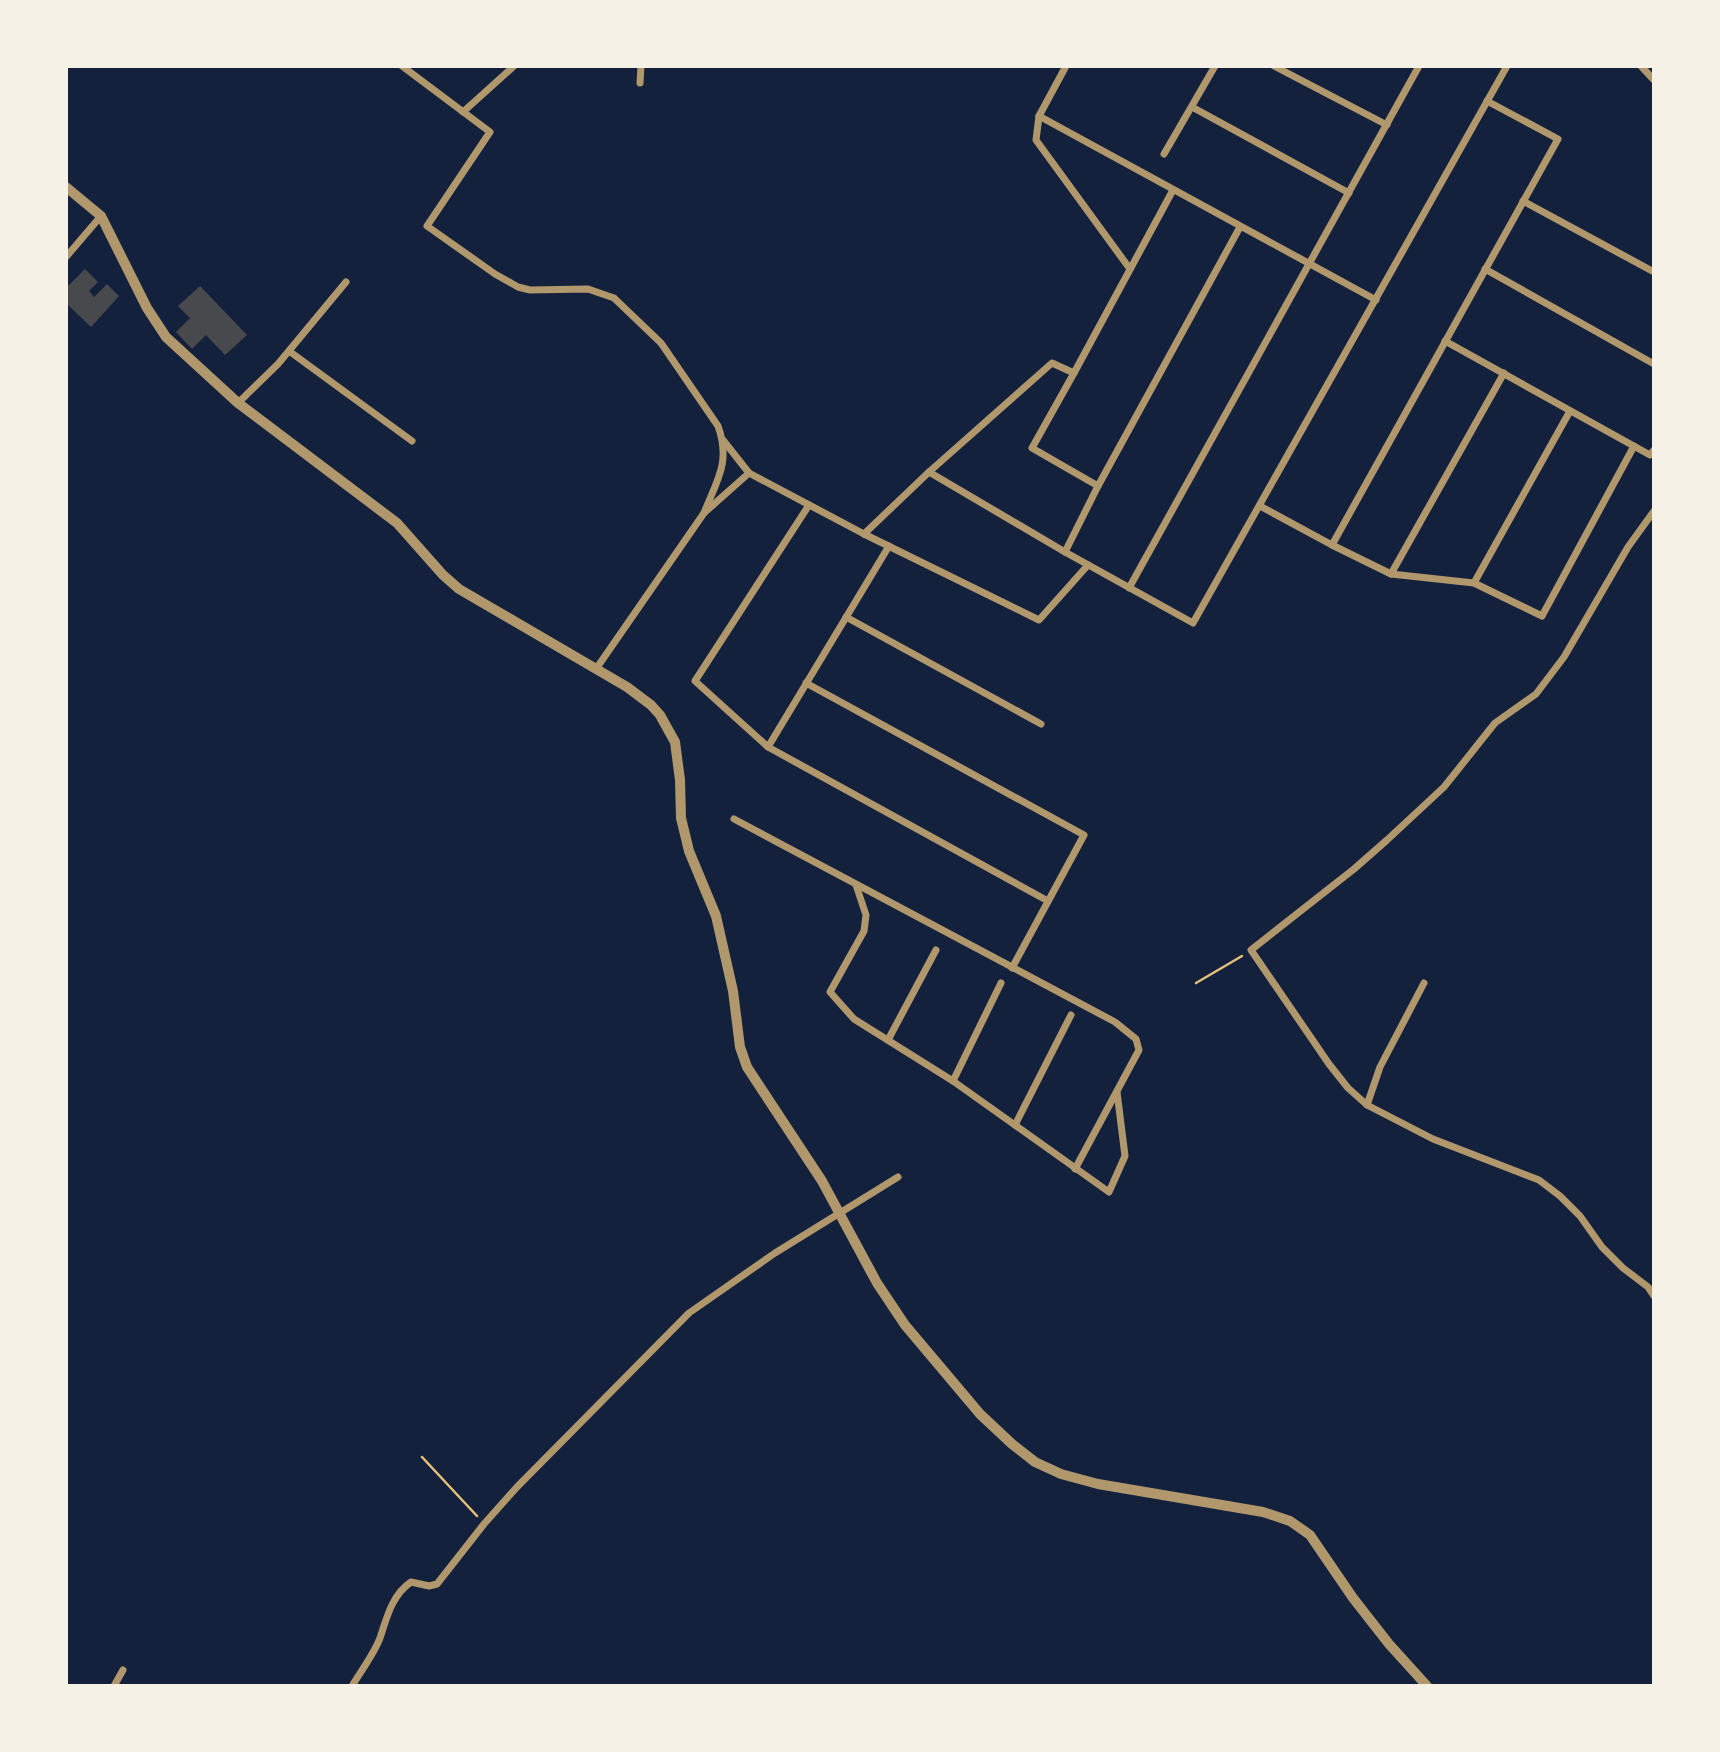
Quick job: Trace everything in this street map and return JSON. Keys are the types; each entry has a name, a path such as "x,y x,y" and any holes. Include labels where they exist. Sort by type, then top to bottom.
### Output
{"street":[{"path":"463,112 514,66"},
{"path":"640,83 642,66"},
{"path":"1066,66 1040,116 1036,139 1130,269"},
{"path":"1164,154 1214,66"},
{"path":"1274,66 1387,125"},
{"path":"1129,588 1419,66"},
{"path":"929,472 1065,552 1194,622 1507,66"},
{"path":"1641,66 1654,80"},
{"path":"407,68 490,132 428,226 495,274 518,287 530,290 588,289 614,298 661,343 718,426 723,439 725,458 704,513"},
{"path":"1332,545 1558,139 1488,101"},
{"path":"1192,107 1349,193"},
{"path":"1040,116 1376,300"},
{"path":"66,187 101,216 147,308 162,331 238,403 397,523 459,589 627,687 660,715 675,741 681,818 689,851 716,916 733,991 740,1046 747,1067 822,1181 877,1283 905,1325 980,1414 1035,1462 1061,1474 1098,1484 1263,1512 1290,1521 1310,1535 1353,1598 1389,1644 1427,1685"},
{"path":"1098,486 1032,448 1172,190"},
{"path":"1523,201 1654,272"},
{"path":"66,257 101,216"},
{"path":"1065,552 1098,486 1240,227"},
{"path":"1485,269 1654,364"},
{"path":"238,403 289,351 346,282"},
{"path":"1446,341 1650,455 1654,450"},
{"path":"289,351 412,441"},
{"path":"864,534 929,472 1052,363 1074,373"},
{"path":"1391,574 1504,373"},
{"path":"1474,583 1570,411"},
{"path":"723,439 749,473 864,534 1039,620 1088,565"},
{"path":"1259,506 1391,574 1474,583 1542,616 1634,446"},
{"path":"596,669 704,513 749,473"},
{"path":"809,505 695,681 768,747 1048,901"},
{"path":"1654,511 1628,547 1564,657 1536,694 1495,723 1444,787 1387,840 1251,950 1329,1064 1348,1088 1367,1105 1433,1139 1539,1180 1580,1216 1602,1247 1648,1287 1654,1296"},
{"path":"768,747 889,546"},
{"path":"846,617 1041,724"},
{"path":"806,683 1084,835 1012,968"},
{"path":"734,819 1115,1022 1136,1039 1139,1050 1074,1169"},
{"path":"855,884 866,915 864,931 830,992 854,1018 953,1081 1109,1192 1125,1156 1117,1091"},
{"path":"888,1040 936,950"},
{"path":"953,1081 1002,983"},
{"path":"1367,1105 1380,1067 1424,983"},
{"path":"1015,1125 1071,1014"},
{"path":"352,1685 380,1639 387,1612 398,1594 411,1582 429,1586 437,1584 484,1524 671,1328 775,1252 898,1177"},
{"path":"114,1685 123,1670"}],"path":[{"path":"1196,983 1251,950"},
{"path":"422,1457 484,1524"}],"building":[{"path":"85,269 98,282 89,291 94,297 107,284 119,296 91,327 66,303 66,288"},
{"path":"200,286 247,335 225,355 206,335 192,349 176,332 190,318 178,306"}]}
